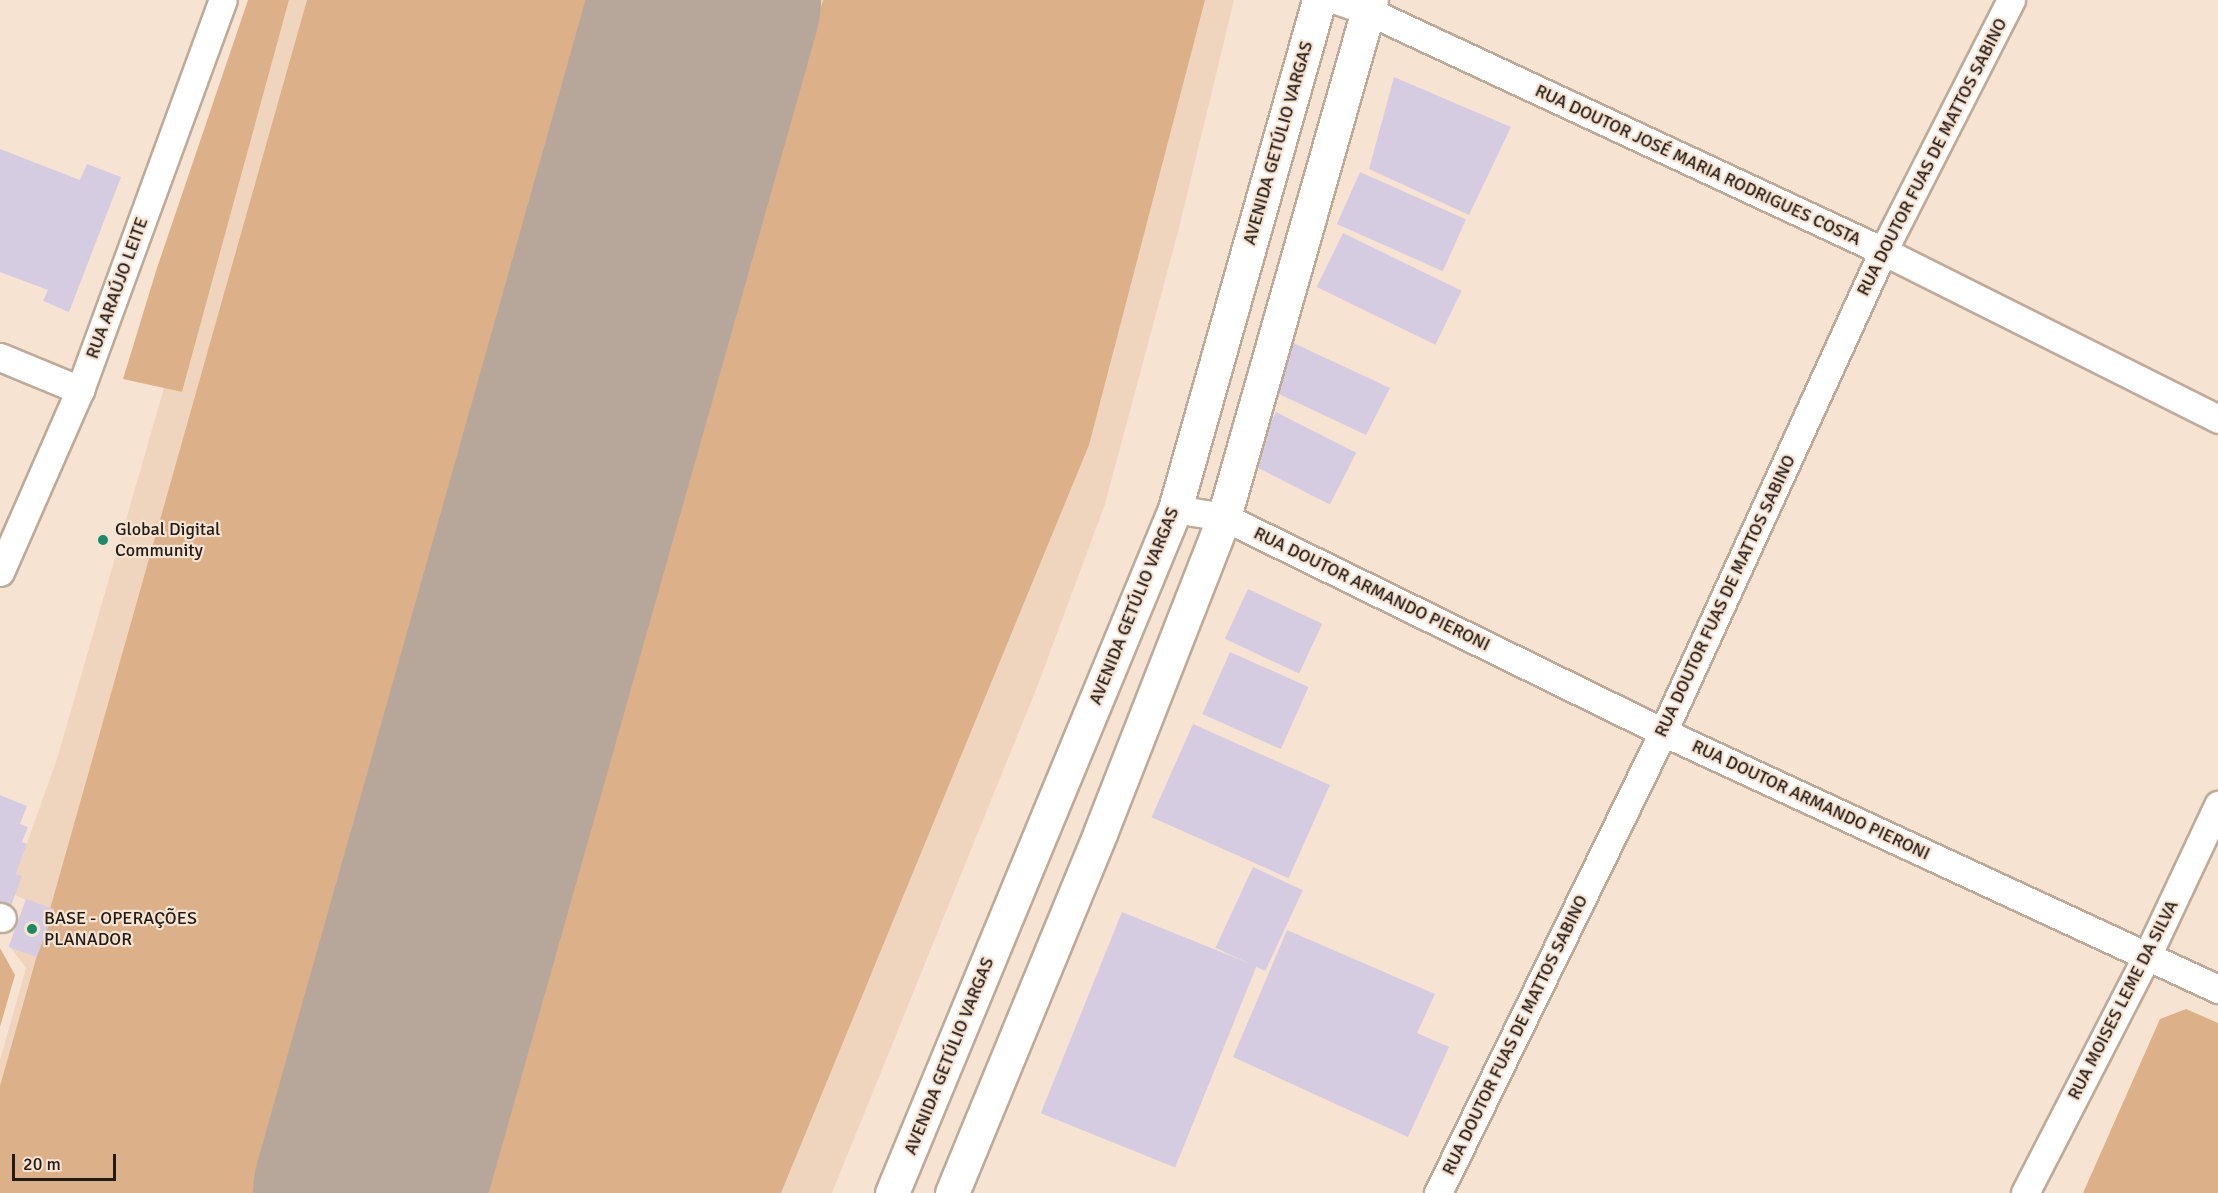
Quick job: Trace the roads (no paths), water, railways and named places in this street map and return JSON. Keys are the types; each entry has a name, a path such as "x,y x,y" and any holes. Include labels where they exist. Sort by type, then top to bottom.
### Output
{"main road":[{"name":"AVENIDA GETÚLIO VARGAS","path":"892,1193 1175,509 1319,0"},
{"path":"952,1193 1101,831 1224,517 1370,6"}],"street":[{"name":"RUA ARAÚJO LEITE","path":"0,572 80,390 223,0"},
{"name":"RUA DOUTOR JOSÉ MARIA RODRIGUES COSTA","path":"1336,0 1370,6 1883,251 2218,419"},
{"name":"RUA DOUTOR FUAS DE MATTOS SABINO","path":"1438,1193 1663,732 1883,251 2011,0"},
{"path":"0,357 80,390"},
{"name":"RUA DOUTOR ARMANDO PIERONI","path":"1175,509 1224,517 1663,732 2218,988"},
{"name":"RUA MOISES LEME DA SILVA","path":"2025,1193 2148,954 2218,805"}],"place":[{"name":"Global Digital Community","path":"103,540"},
{"name":"BASE - OPERAÇÕES PLANADOR","path":"32,929"}]}
